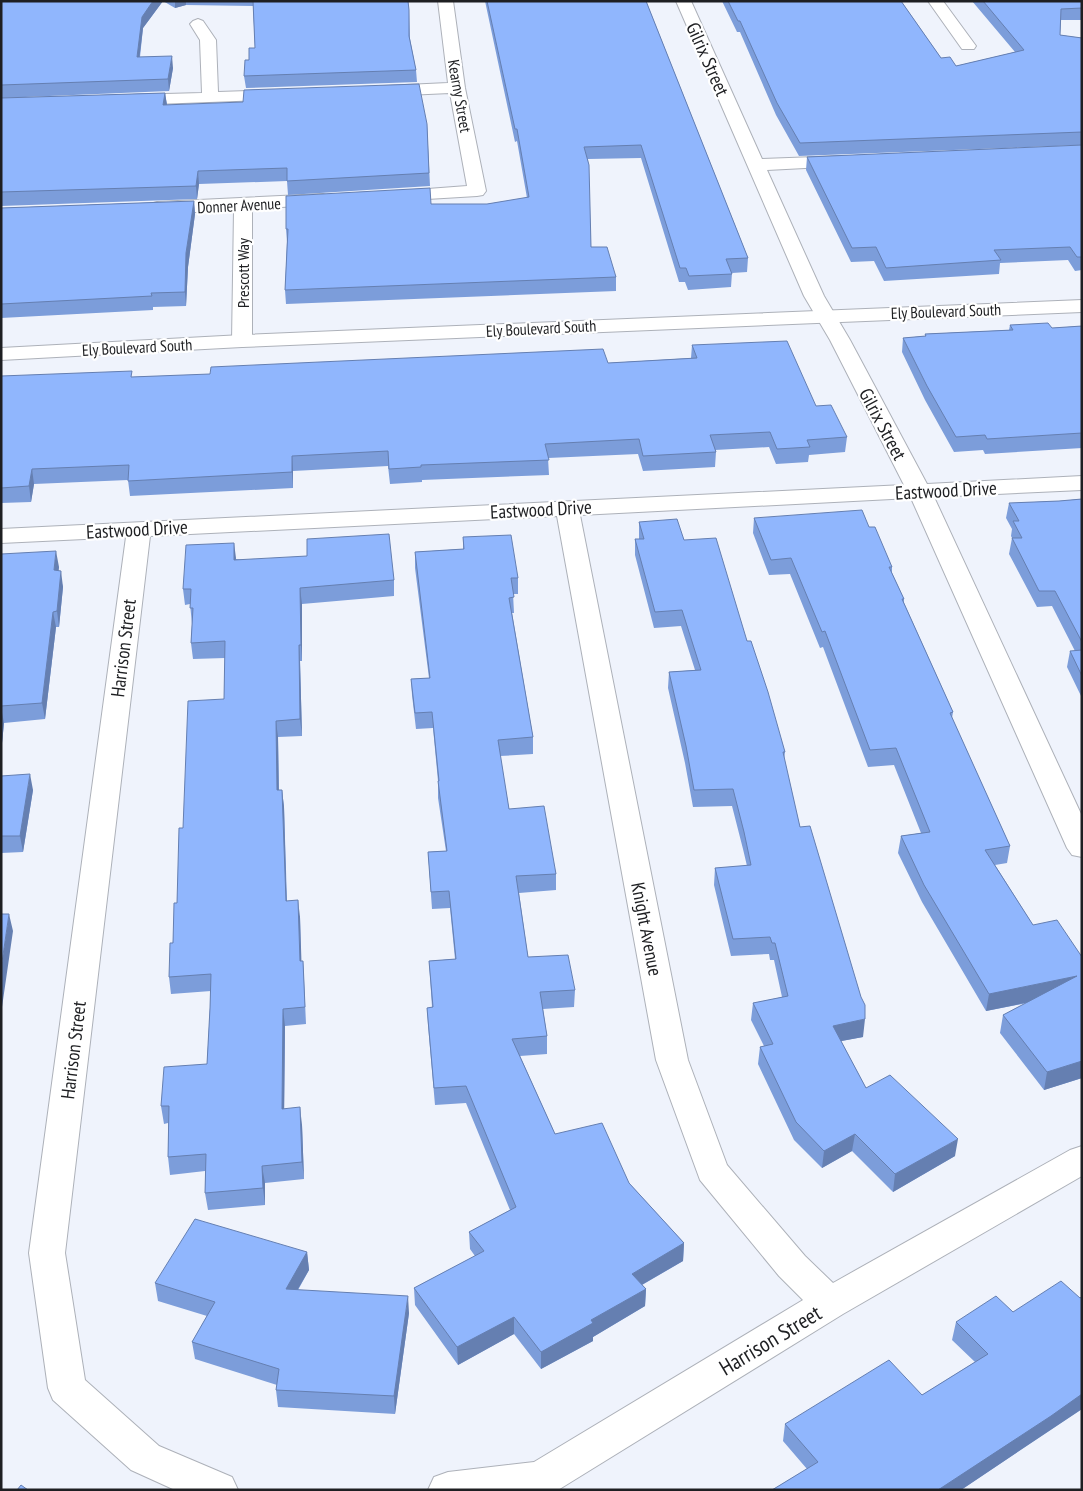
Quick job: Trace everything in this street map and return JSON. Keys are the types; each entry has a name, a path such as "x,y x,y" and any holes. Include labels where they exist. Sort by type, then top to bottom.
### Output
{"street":[{"name":"Kearny Street","path":"380,197 477,191 457,88 445,1"},
{"name":"Gilrix Street","path":"683,1 812,292 840,340 918,491 1082,848"},
{"path":"935,1 968,46"},
{"path":"198,24 208,40 210,97"},
{"path":"368,92 457,88"},
{"path":"116,100 299,94"},
{"path":"755,165 864,160"},
{"name":"Donner Avenue","path":"137,208 243,205 341,199"},
{"name":"Prescott Way","path":"242,341 243,205"},
{"name":"Ely Boulevard South","path":"1,354 242,341 1082,306"},
{"name":"Eastwood Drive","path":"1,536 1082,483"},
{"name":"Knight Avenue","path":"568,508 570,528 672,1060 712,1171 792,1266 830,1303"},
{"name":"Harrison Street","path":"139,529 47,1253 67,1388 145,1458 218,1490"},
{"name":"Harrison Street","path":"448,1490 541,1478 830,1303 1082,1159"}],"building":[{"path":"1,1 153,1 142,17 137,57 172,56 168,79 1,85"},
{"path":"253,1 408,1 409,36 416,70 244,76 245,60 249,60 249,48 255,48"},
{"path":"487,1 646,1 748,258 726,259 732,274 689,276 686,268 680,268 641,145 584,147 589,165 591,247 607,247 616,277 285,290 288,229 286,229 286,196 430,188 431,204 487,204 529,197 517,129 515,129"},
{"path":"728,1 901,1 941,58 950,57 956,66 1024,50 983,1 1082,1 1082,8 1061,9 1060,35 1082,38 1082,132 800,143 777,103 740,21 738,21"},
{"path":"419,84 427,124 429,173 287,181 287,168 198,171 196,186 1,192 1,98 165,93 163,105 243,102 244,90"},
{"path":"1082,145 1082,257 1077,257 1070,247 994,250 1001,260 886,268 876,247 852,248 807,157"},
{"path":"194,201 186,253 185,292 151,293 152,296 1,304 1,208"},
{"path":"1048,323 1052,328 1082,326 1082,433 987,439 985,435 956,437 903,338 926,336 925,334 1013,330 1010,325"},
{"path":"787,341 816,406 831,405 847,437 807,440 810,447 777,449 770,432 710,435 716,452 643,456 639,439 545,444 549,460 421,465 421,467 389,469 388,451 292,456 292,472 128,481 129,465 32,469 29,486 1,488 1,376 132,371 131,377 210,374 211,367 603,349 608,363 697,358 692,345"},
{"path":"1082,499 1082,642 1055,591 1039,591 1012,538 1022,538 1013,521 1019,521 1009,503"},
{"path":"862,510 869,527 875,527 892,567 889,567 904,599 902,599 953,712 950,713 1010,846 985,850 1033,925 1057,920 1082,957 1082,1061 1047,1072 1003,1015 1077,976 989,994 924,885 901,836 930,832 896,748 870,750 825,631 822,632 791,558 771,560 754,518"},
{"path":"677,519 684,540 716,538 747,641 751,641 768,692 785,752 783,752 800,827 810,826 865,1005 865,1019 833,1026 866,1088 890,1075 958,1139 895,1174 855,1134 824,1151 796,1122 760,1047 773,1044 753,1003 788,996 775,943 772,943 770,937 733,939 715,868 751,865 744,832 733,789 694,790 669,672 701,670 682,610 655,612 635,539 644,539 639,522"},
{"path":"389,534 394,580 300,588 300,719 276,721 277,790 282,790 286,901 298,900 300,961 303,961 305,1007 283,1009 282,1109 300,1107 302,1162 262,1166 263,1188 205,1193 206,1154 168,1157 169,1106 161,1106 164,1067 207,1064 211,974 169,977 170,943 173,943 174,903 177,903 179,828 183,828 188,701 224,699 225,641 191,643 193,608 190,608 191,589 183,589 186,545 234,543 234,560 307,556 307,539"},
{"path":"511,535 518,578 511,578 514,597 509,598 533,737 498,740 509,809 544,806 556,874 516,876 528,957 568,955 575,990 540,992 547,1036 512,1039 555,1134 602,1123 629,1183 684,1243 632,1274 646,1289 591,1320 593,1323 541,1352 514,1317 457,1347 414,1288 484,1251 469,1232 516,1207 466,1086 434,1088 427,1008 433,1007 429,961 456,959 449,891 431,892 428,852 447,851 432,712 415,713 411,679 430,678 415,552 464,549 463,537"},
{"path":"56,551 54,570 61,571 57,611 53,612 42,703 1,706 1,554"},
{"path":"1082,650 1082,676 1070,651"},
{"path":"30,774 20,836 1,836 1,776"},
{"path":"1,914 9,914 1,969"},
{"path":"195,1219 307,1252 286,1289 408,1296 394,1396 276,1390 279,1369 192,1342 215,1302 155,1283"},
{"path":"1061,1281 1080,1298 1082,1297 1082,1394 938,1490 772,1490 818,1462 785,1424 889,1360 922,1395 988,1354 956,1322 996,1296 1013,1312"},
{"path":"21,1485 28,1490 17,1490"}]}
